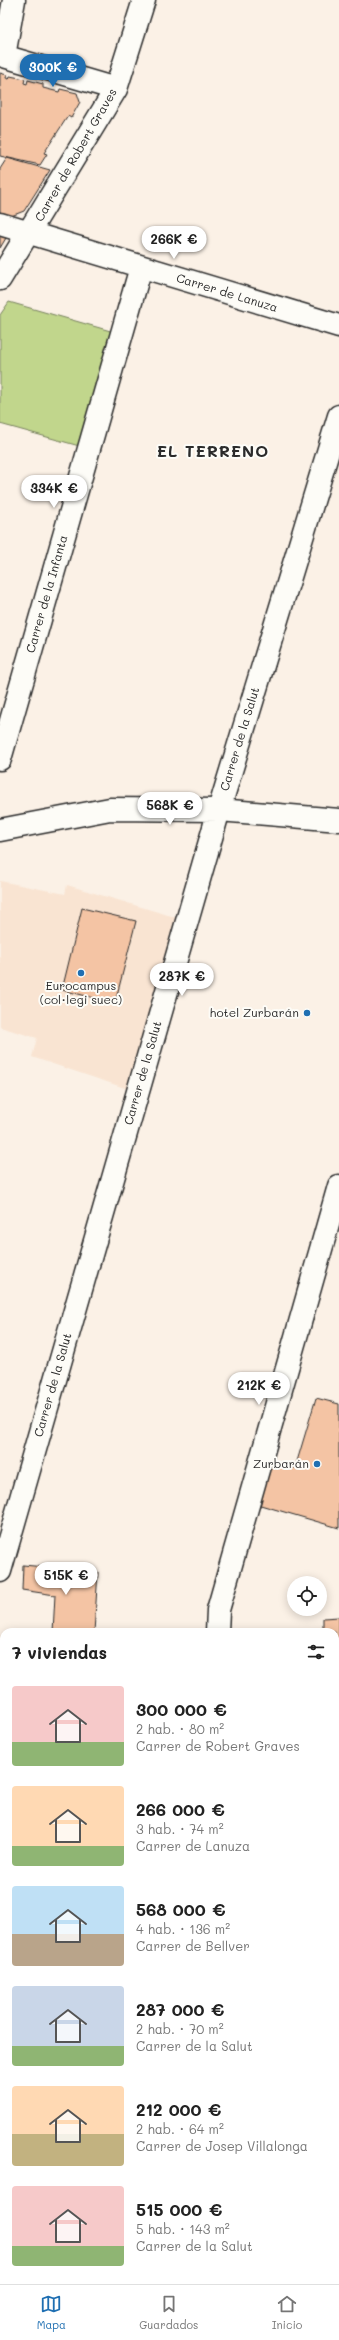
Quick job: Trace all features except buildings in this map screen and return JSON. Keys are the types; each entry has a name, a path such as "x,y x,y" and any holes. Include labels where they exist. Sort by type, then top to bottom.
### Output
{"street":[{"path":"14,0 2,56 116,89"},
{"name":"Carrer de Robert Graves","path":"0,279 30,233 116,89 144,0"},
{"name":"Carrer de Lanuza","path":"0,224 140,268 339,326"},
{"name":"Carrer de la Infanta","path":"0,759 140,268"},
{"name":"Carrer de la Salut","path":"0,1571 219,810 339,416"},
{"path":"0,830 110,809 219,810 339,820"},
{"path":"217,1628 218,1610 339,1186"}],"shaded area":[{"name":"Eurocampus (col·legi suec)","path":"0,881 65,894 67,885 178,918 128,1089 32,1057 37,1038 0,1027"}],"green space":[{"path":"9,302 114,332 83,447 0,424 0,315"}],"place":[{"name":"Eurocampus (col·legi suec)","path":"81,973"},
{"name":"hotel Zurbarán","path":"307,1013"},
{"name":"Zurbarán","path":"317,1464"}],"district":[{"name":"EL TERRENO","path":"213,451"}]}
